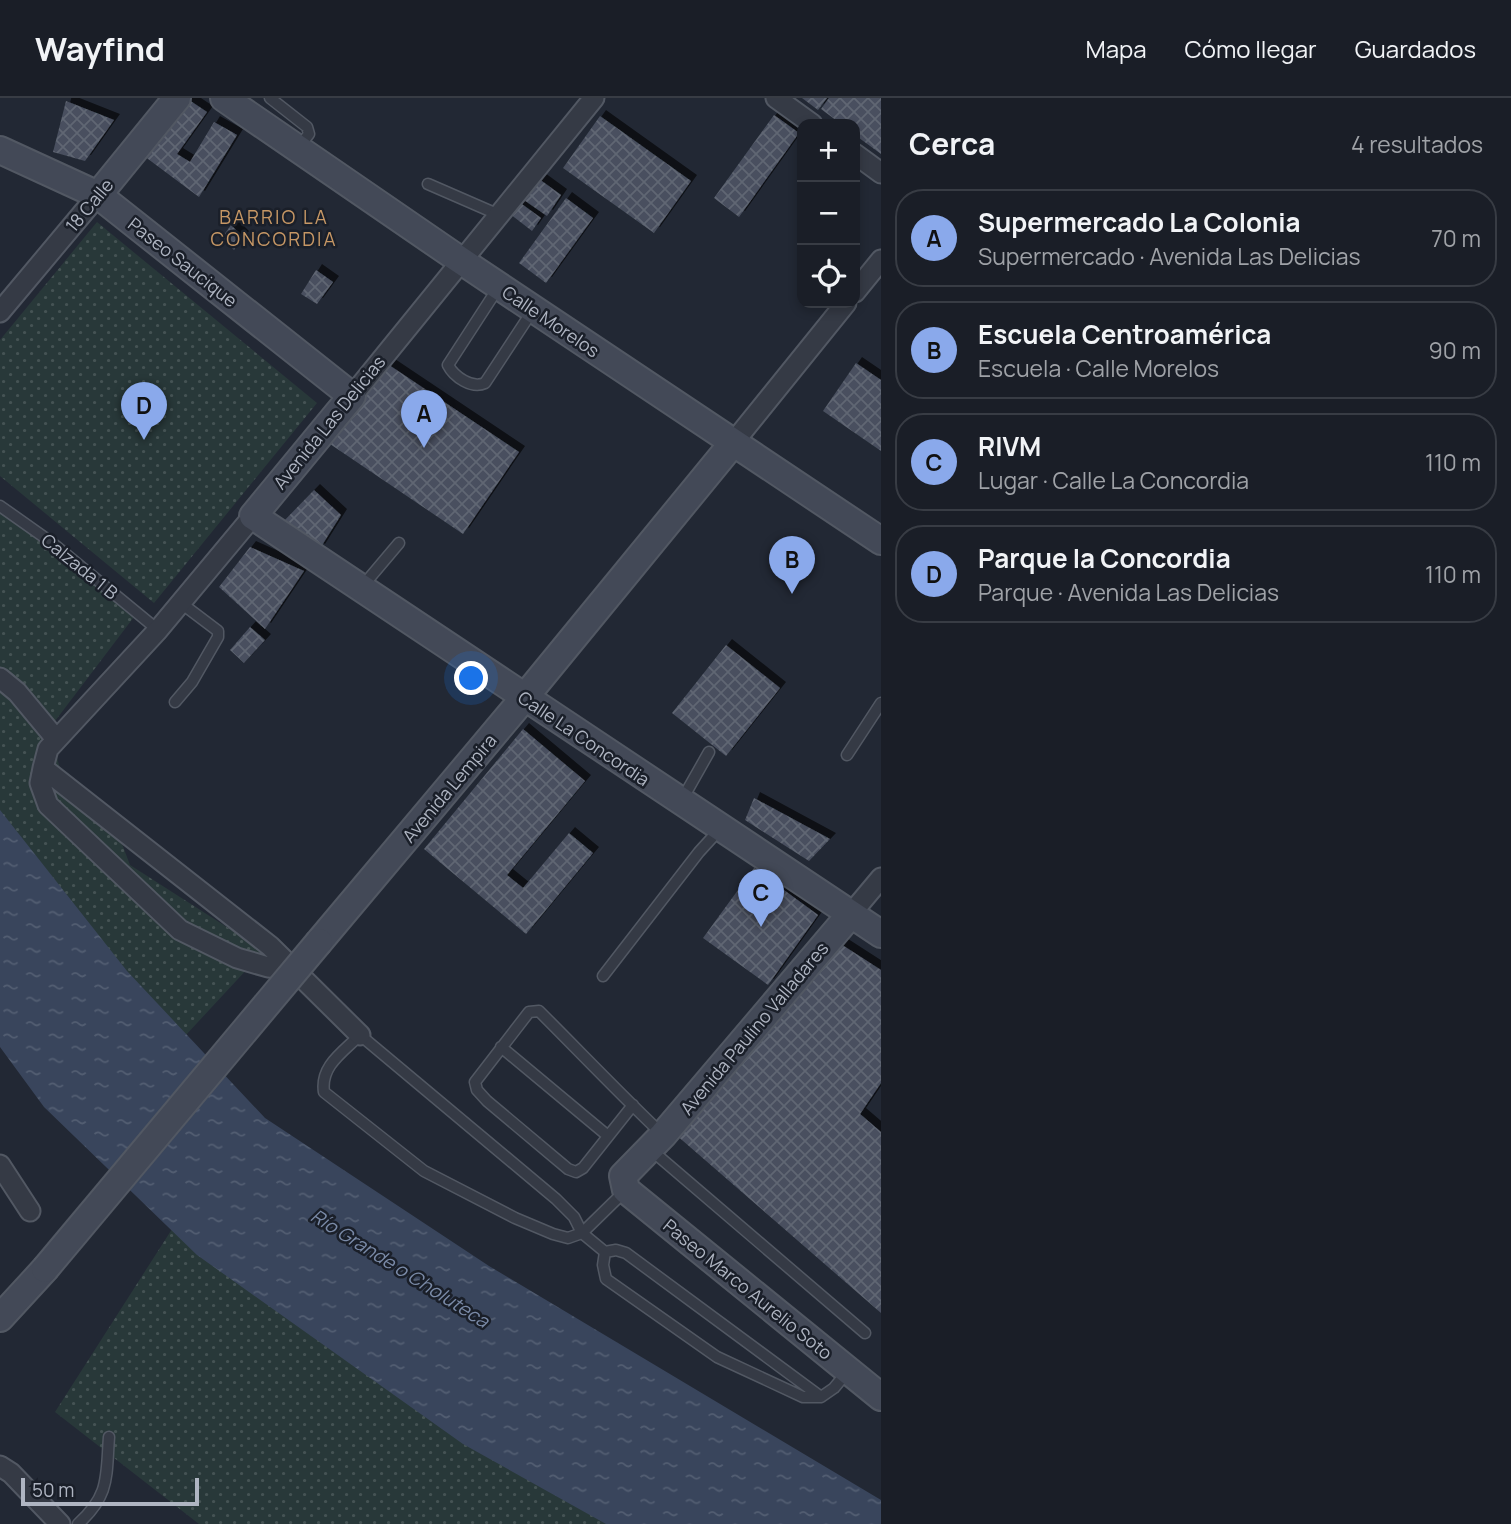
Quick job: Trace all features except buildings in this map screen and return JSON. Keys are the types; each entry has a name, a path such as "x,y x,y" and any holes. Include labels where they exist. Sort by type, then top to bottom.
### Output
{"street":[{"name":"18 Calle","path":"0,312 177,98"},
{"name":"Calle Morelos","path":"224,98 460,260 881,541"},
{"name":"Avenida Las Delicias","path":"43,768 48,749 56,739 181,603 594,98"},
{"path":"776,98 805,119"},
{"name":"Paseo Saucique","path":"0,150 98,195 352,396"},
{"path":"860,158 881,173"},
{"path":"860,286 881,260"},
{"name":"Avenida Lempira","path":"0,1318 45,1269 524,698 842,308"},
{"name":"Calle La Concordia","path":"253,516 881,934"},
{"path":"0,678 17,692 56,739"},
{"path":"293,969 268,967 237,958 180,930 48,805 40,783 43,768 270,946 360,1035"},
{"name":"Avenida Paulino Valladares","path":"625,1183 656,1142 881,878"},
{"path":"0,1165 30,1211"},
{"name":"Paseo Marco Aurelio Soto","path":"625,1183 848,1370 877,1386"},
{"path":"0,1466 11,1473 60,1524"}],"lane":[{"path":"270,98 307,127 309,134 298,148"},
{"path":"428,184 497,214"},
{"path":"499,286 448,365 450,370 473,386 485,383 534,309"},
{"name":"Calzada 1 B","path":"0,506 51,542 158,630"},
{"path":"361,588 399,542"},
{"path":"175,702 192,682 218,637 218,631 181,603"},
{"path":"846,755 881,703"},
{"path":"680,802 709,752"},
{"path":"603,976 720,828"},
{"path":"633,1105 583,1168 576,1172 568,1169 477,1090 475,1082 529,1012 539,1010 633,1105 656,1142 865,1333"},
{"path":"625,1183 582,1233 568,1238 553,1234 515,1218 425,1171 324,1092 322,1078 330,1065 360,1035 556,1199 575,1217 582,1233 605,1252 616,1250 626,1253 821,1397"},
{"path":"501,1047 608,1136"},
{"path":"605,1252 603,1265 606,1279 717,1357 803,1397 821,1397 834,1388 848,1370"},
{"path":"78,1524 95,1507 105,1489 108,1437"}],"shaded area":[{"path":"97,222 317,403 154,603 0,476 0,340"},
{"path":"0,510 137,613 49,729 61,772 113,820 130,865 264,951 158,1065 0,882"},
{"path":"197,1190 762,1524 199,1524 55,1412"}],"water":[{"name":"Río Grande o Choluteca","path":"0,810 127,971 265,1118 489,1266 881,1500 881,1524 606,1524 463,1444 197,1255 44,1107 0,1047"}],"place":[{"name":"Parque la Concordia","path":"144,440"},
{"name":"Supermercado La Colonia","path":"424,448"},
{"name":"Escuela Centroamérica","path":"792,594"},
{"name":"RIVM","path":"761,927"}],"district":[{"name":"BARRIO LA CONCORDIA","path":"274,228"}]}
